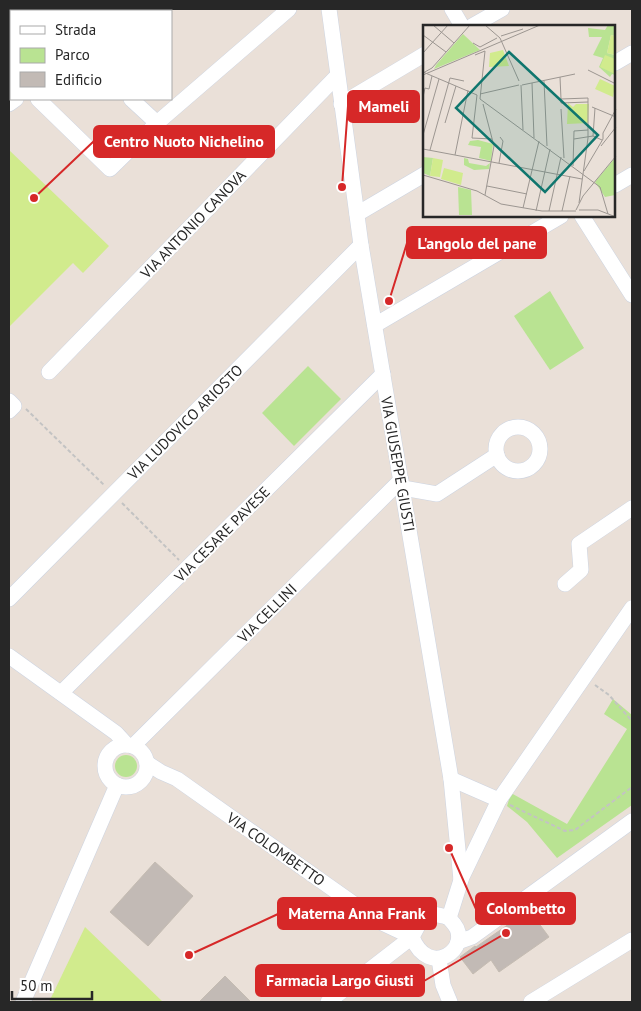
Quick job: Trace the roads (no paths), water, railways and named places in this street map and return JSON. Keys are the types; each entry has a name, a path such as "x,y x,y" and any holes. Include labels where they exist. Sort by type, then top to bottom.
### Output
{"street":[{"path":"39,100 110,169 157,123 289,9"},
{"name":"VIA GIUSEPPE GIUSTI","path":"329,9 361,245 451,779 460,880 449,918"},
{"path":"452,9 461,25"},
{"path":"474,25 502,9"},
{"path":"616,62 632,53"},
{"path":"341,104 423,55"},
{"name":"VIA ANTONIO CANOVA","path":"49,372 337,76"},
{"path":"132,100 157,123"},
{"path":"357,214 423,175"},
{"path":"616,184 632,175"},
{"path":"374,325 558,218"},
{"path":"583,218 632,295"},
{"name":"VIA LUDOVICO ARIOSTO","path":"9,599 361,245"},
{"name":"VIA CESARE PAVESE","path":"61,694 383,374"},
{"path":"402,484 437,494 497,455"},
{"name":"VIA CELLINI","path":"130,746 402,484"},
{"path":"565,584 581,570 579,544 632,508"},
{"path":"460,880 499,800 583,677 630,618"},
{"name":"VIA COLOMBETTO","path":"9,656 142,753 147,763 177,779 378,921 412,937"},
{"path":"23,1002 117,785 108,778 105,768 105,762 112,745 105,725"},
{"path":"110,752 120,746 130,746"},
{"path":"139,783 145,776 147,763"},
{"path":"451,779 499,800"},
{"name":"VIA COLOMBETTO","path":"117,785 126,788 139,783 157,780 167,781 191,789"},
{"path":"458,942 472,937 632,821"},
{"path":"328,1002 412,937 421,920 433,914 449,918 458,929 458,942 452,954 439,959 425,956 416,946 412,937"},
{"path":"532,1002 632,940"},
{"path":"439,959 443,985 450,1002"}],"place":[{"name":"Mameli","path":"342,187"},
{"name":"Centro Nuoto Nichelino","path":"34,198"},
{"name":"L'angolo del pane","path":"389,301"},
{"name":"Colombetto","path":"449,848"},
{"name":"Farmacia Largo Giusti","path":"506,933"},
{"name":"Materna Anna Frank","path":"189,955"}]}
